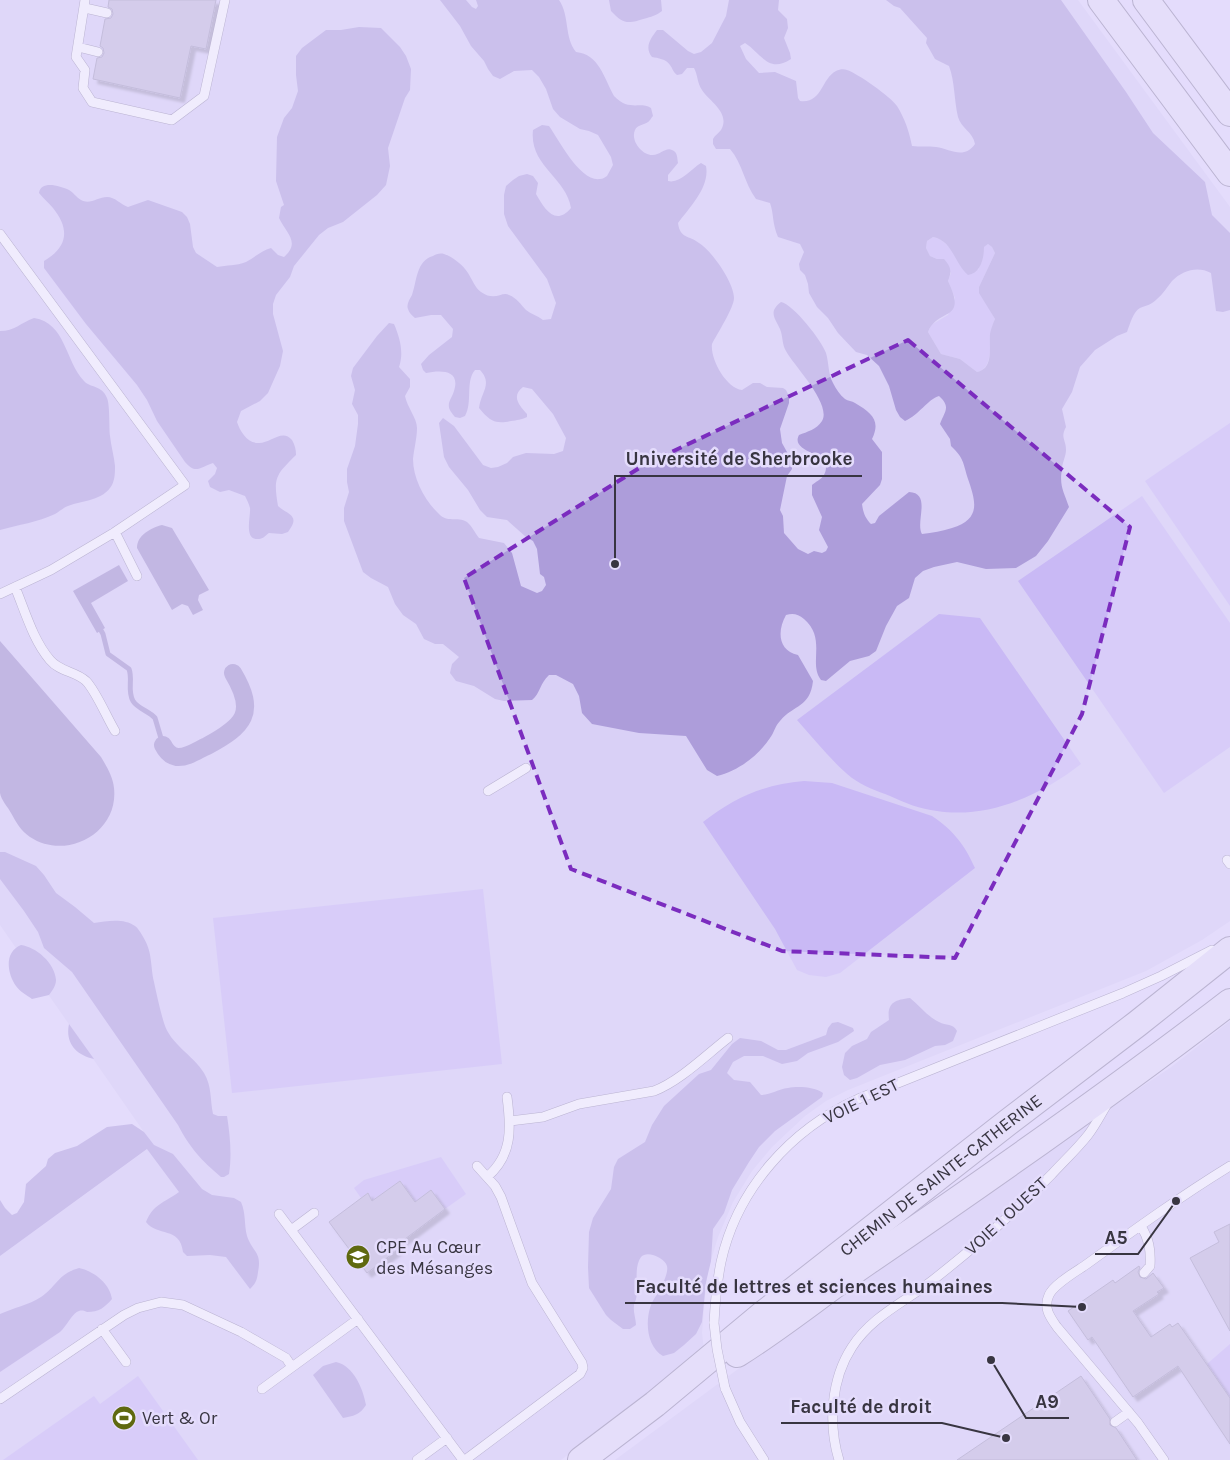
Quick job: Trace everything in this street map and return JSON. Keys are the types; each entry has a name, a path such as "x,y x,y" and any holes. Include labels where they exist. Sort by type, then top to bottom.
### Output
{"main road":[{"path":"1101,0 1230,173"},
{"path":"1146,0 1230,113"},
{"name":"CHEMIN DE SAINTE-CATHERINE","path":"582,1460 655,1404 762,1315 1230,950"},
{"name":"CHEMIN DE SAINTE-CATHERINE","path":"655,1404 762,1338 857,1269 1117,1088 1230,1002"}],"lane":[{"path":"106,13 85,4 76,57 85,70 82,88 92,102 172,120 204,96 226,0"},
{"path":"78,47 98,52"},
{"path":"0,234 185,486 68,560 0,594"},
{"path":"115,532 137,576"},
{"path":"15,587 28,620 48,658 62,670 80,677 88,683 115,731"},
{"path":"488,791 526,768"},
{"name":"VOIE 1 EST","path":"764,1460 740,1422 725,1388 718,1359 714,1323 722,1260 729,1236 754,1186 775,1160 815,1123 831,1112 858,1099 1123,993 1162,976 1230,941"},
{"path":"510,1120 543,1118 566,1107 662,1088 728,1038"},
{"name":"VOIE 1 OUEST","path":"839,1460 834,1436 835,1388 843,1363 858,1338 876,1320 930,1282 1004,1221 1088,1135 1117,1088"},
{"path":"487,1177 496,1168 507,1146 510,1120 507,1097"},
{"path":"279,1214 464,1460 580,1374 584,1368 532,1283 501,1197 495,1186 477,1166"},
{"path":"1164,1460 1129,1412 1057,1327 1047,1311 1047,1303 1050,1292 1058,1285 1230,1166"},
{"path":"291,1230 314,1213"},
{"path":"1141,1226 1150,1246 1150,1266 1144,1273"},
{"path":"0,1400 102,1329 138,1308 161,1302 183,1306 241,1332 286,1358 292,1367"},
{"path":"262,1389 358,1319"},
{"path":"102,1329 126,1362"},
{"path":"1115,1422 1129,1412"},
{"path":"417,1460 447,1438"}],"highlighted area":[{"path":"908,340 1130,527 1082,714 955,958 782,951 571,869 464,578 644,465"}],"shaded area":[{"path":"0,0 1078,0 1230,207 1230,921 1202,940 1146,971 848,1090 826,1101 805,1116 772,1147 752,1171 733,1202 718,1237 708,1270 702,1333 704,1350 669,1379 561,1460 0,1460 0,1256 153,1145 0,925"},
{"path":"440,0 466,0 476,9 478,6 476,0 559,0 565,13 570,40 576,52 590,57 595,62 604,75 614,96 619,101 629,105 643,105 651,108 653,116 648,122 636,128 634,139 638,147 649,155 656,155 670,149 675,152 678,163 668,175 668,181 681,178 701,163 706,166 705,182 702,189 678,223 679,228 683,234 695,240 710,253 726,276 733,292 734,298 731,308 712,344 716,365 720,372 736,388 742,390 753,383 760,383 767,387 783,388 789,396 789,403 780,429 782,443 792,461 792,469 787,476 780,510 783,516 784,533 798,549 808,554 814,551 822,553 828,547 819,530 822,517 812,495 812,485 823,477 826,467 819,457 800,446 798,441 799,435 812,430 820,424 824,414 822,405 811,385 785,349 774,315 775,309 781,302 793,309 819,340 826,353 831,380 840,394 845,399 854,402 866,410 875,422 875,433 872,439 882,452 882,479 880,485 862,504 865,515 871,524 875,523 879,516 909,492 920,497 920,529 922,534 952,528 968,520 972,515 974,502 971,487 963,461 951,446 950,439 940,424 946,409 943,400 939,396 935,398 905,421 900,417 889,386 879,366 867,355 856,352 817,307 809,293 805,275 800,270 799,264 804,252 800,244 778,237 770,203 756,199 738,161 730,149 716,149 713,144 713,139 721,130 723,118 718,108 700,87 694,68 687,68 682,74 677,75 666,61 652,57 648,46 657,30 663,30 694,54 701,52 712,43 726,16 729,0 779,0 778,10 787,19 788,28 784,38 791,59 783,63 771,63 745,43 740,46 746,59 759,73 775,72 796,81 798,98 800,101 807,101 817,95 827,79 836,71 847,70 874,86 897,106 910,135 912,146 936,147 962,153 971,149 975,144 972,136 958,117 949,66 935,59 926,43 927,38 900,8 886,0 1061,0 1153,133 1205,182 1212,215 1230,233 1230,310 1216,311 1211,273 1191,270 1176,277 1155,301 1135,312 1127,332 1095,350 1080,367 1072,392 1062,409 1066,427 1063,436 1066,450 1061,480 1069,507 1048,541 1036,556 1016,568 986,569 957,562 923,571 915,578 909,598 897,606 886,626 876,651 869,656 850,661 826,681 821,680 817,673 815,635 811,627 800,616 786,615 781,627 781,640 786,649 798,655 813,681 811,690 809,696 801,705 778,723 760,751 740,767 717,776 707,770 686,736 639,733 592,724 582,713 579,696 573,684 556,675 549,675 532,700 504,701 495,699 474,686 456,681 450,673 452,664 459,657 443,644 435,644 424,639 416,624 403,615 395,604 388,587 363,572 344,521 344,508 349,492 347,469 355,446 358,424 358,415 352,404 355,390 351,376 353,368 377,336 389,323 394,324 401,346 399,367 410,379 410,387 405,396 417,424 413,459 414,467 418,482 425,496 442,517 463,520 467,522 479,538 504,543 512,553 521,586 537,593 542,591 546,585 544,577 540,574 537,549 533,541 507,520 487,517 480,510 444,457 439,423 443,418 454,426 483,465 491,468 498,467 507,463 513,457 526,453 554,454 563,451 566,438 553,414 532,389 523,387 517,394 521,407 527,414 527,417 519,420 496,422 486,416 479,408 486,384 484,375 480,370 475,370 470,380 469,405 465,416 455,417 450,410 449,402 454,391 455,378 443,372 426,373 421,364 429,355 452,337 453,329 441,315 415,318 409,312 408,302 423,262 435,255 443,254 461,264 481,292 490,296 506,294 512,296 530,313 543,320 551,319 556,303 547,279 508,226 504,214 506,186 519,176 527,174 533,176 538,183 536,194 546,210 555,216 560,216 571,208 568,197 542,162 533,142 533,130 542,125 549,126 571,159 585,174 592,178 602,179 607,176 613,165 611,157 598,135 580,129 560,117 553,109 546,89 532,70 514,71 500,79 493,76 484,61 471,46 460,26","holes":["933,237 940,239 949,248 959,265 968,275 979,268 984,247 988,244 995,253 979,287 979,293 995,319 990,334 990,357 986,367 977,372 960,359 941,354 928,332 938,319 953,309 955,303 948,281 950,274 948,264 944,259 930,256 926,248 927,241"]},
{"path":"609,0 661,0 662,11 647,18 628,22 620,19 611,11"},
{"path":"359,27 381,28 400,47 411,69 410,90 405,98 388,148 390,166 386,185 377,195 343,222 328,228 319,235 294,266 290,277 276,295 273,304 273,314 283,351 280,366 268,393 260,401 241,411 237,422 250,441 262,443 280,436 288,437 292,440 296,455 280,472 276,482 276,489 278,506 292,516 293,522 288,532 282,534 269,533 262,538 254,539 249,532 250,508 245,496 229,490 220,492 210,487 208,481 215,474 217,468 213,463 195,469 185,462 157,421 137,385 86,324 44,268 44,261 52,256 62,244 64,230 58,216 39,193 43,186 51,185 69,190 84,201 110,197 128,207 148,200 182,212 190,224 193,247 196,253 217,267 246,262 271,248 278,255 284,257 289,252 292,242 279,218 281,207 284,205 276,181 277,137 284,118 292,108 298,91 296,56 302,48 326,30"},
{"path":"933,237 942,240 958,256 978,270 982,261 984,247 988,244 995,253 979,287 980,293 995,319 992,326 987,364 977,372 960,359 941,354 928,332 931,325 948,315 955,298 948,281 951,273 937,259 930,256 926,248 927,241"},
{"path":"34,318 45,321 53,327 84,381 102,391 107,398 115,466 114,478 108,490 98,497 68,506 42,519 0,530 0,331 14,328"},
{"path":"1230,423 1230,606 1145,481"},
{"path":"1142,496 1230,623 1230,747 1164,793 1018,581"},
{"path":"162,525 172,528 209,590 199,595 198,600 203,610 193,615 188,606 182,604 172,610 137,548 139,539 142,536 149,530"},
{"path":"119,565 128,581 91,603 105,628 97,633 73,591"},
{"path":"939,614 980,618 1081,764 1032,795 995,808 956,813 919,807 870,788 852,778 830,757 797,720"},
{"path":"0,641 101,757 111,776 114,788 113,804 108,818 99,830 74,844 59,846 44,844 30,837 19,826 1,796"},
{"path":"804,781 832,783 932,816 958,839 975,868 840,973 826,977 809,975 797,970 775,929 703,822 726,806 750,794 776,785"},
{"path":"0,852 5,852 36,866 56,893 94,923 121,921 131,923 139,930 146,941 150,953 157,998 167,1030 207,1078 213,1114 227,1116 230,1145 229,1174 221,1177 197,1153 72,972 44,948 38,932 0,879"},
{"path":"483,889 502,1064 232,1093 213,918"},
{"path":"21,945 38,952 52,968 56,982 49,995 32,999 19,990 13,981 9,969 10,958 16,948"},
{"path":"910,998 935,1020 955,1028 957,1031 953,1041 945,1045 935,1046 905,1060 880,1065 850,1080 844,1075 842,1067 845,1053 852,1046 867,1039 871,1032 889,1020 889,1010 893,1003"},
{"path":"1230,1021 1230,1460 615,1460 753,1358 1072,1133 1170,1068"},
{"path":"838,1022 853,1028 854,1031 838,1042 808,1053 797,1061 782,1064 763,1056 744,1056 733,1062 727,1073 734,1080 750,1082 761,1095 797,1087 811,1088 823,1093 822,1097 775,1131 759,1147 749,1162 732,1190 724,1213 713,1229 711,1261 706,1282 702,1322 696,1334 684,1345 674,1353 663,1356 651,1341 648,1321 651,1304 667,1273 667,1266 663,1260 647,1254 641,1257 639,1261 637,1267 637,1294 634,1304 636,1325 630,1329 623,1329 606,1315 589,1288 589,1232 593,1218 611,1189 614,1167 618,1159 645,1142 652,1125 664,1106 699,1074 711,1070 732,1044 740,1038 761,1041 778,1050 786,1050 826,1035 832,1023"},
{"path":"69,1024 94,1059 82,1055 73,1047 69,1037"},
{"path":"132,1124 144,1132 154,1145 173,1154 202,1189 212,1195 234,1198 241,1202 244,1210 247,1236 259,1260 257,1279 250,1289 226,1257 210,1255 187,1256 183,1252 178,1238 151,1227 146,1222 156,1207 179,1192 147,1149 0,1256 0,1200 12,1215 17,1213 24,1202 26,1184 46,1166 48,1159 55,1153 77,1146 107,1127"},
{"path":"441,1157 466,1194 445,1209 415,1202 400,1181 372,1201 368,1193 361,1198 354,1188 364,1180"},
{"path":"79,1268 96,1275 105,1283 112,1299 98,1310 77,1312 60,1332 0,1372 0,1314 36,1300 66,1274"},
{"path":"1230,1344 1230,1398 1207,1364"},
{"path":"336,1362 342,1364 353,1373 363,1392 366,1405 359,1413 353,1416 343,1418 313,1375 323,1366"},
{"name":"Vert & Or","path":"138,1376 198,1460 3,1460 94,1396 100,1404"}],"building":[{"path":"109,0 216,0 206,49 191,46 180,98 93,79 97,58 102,57 104,53 103,48 100,46 105,19 111,18 113,14 112,9 108,7"},
{"path":"400,1181 415,1202 431,1190 445,1209 397,1245 400,1248 367,1273 329,1222 368,1193 372,1201"},
{"path":"1230,1224 1230,1331 1190,1258 1219,1242 1214,1232"},
{"path":"1139,1266 1138,1272 1140,1277 1146,1279 1153,1273 1164,1288 1157,1292 1159,1294 1133,1311 1151,1337 1170,1324 1172,1327 1178,1323 1230,1398 1230,1444 1178,1366 1133,1397 1092,1337 1088,1340 1068,1311 1113,1280 1115,1283"},
{"path":"1081,1376 1110,1419 1110,1425 1116,1428 1137,1460 957,1460"}],"waterway":[{"path":"98,625 103,634 108,654 129,669 131,697 138,706 155,718 163,745"},
{"path":"163,745 173,756 185,756 220,739 238,725 243,717 245,708 244,698 233,673"}],"place":[{"name":"Université de Sherbrooke","path":"615,564"},
{"name":"A5","path":"1176,1201"},
{"name":"CPE Au Cœur des Mésanges","path":"358,1257"},
{"name":"Faculté de lettres et sciences humaines","path":"1082,1307"},
{"name":"A9","path":"991,1360"},
{"name":"Vert & Or","path":"124,1418"},
{"name":"Faculté de droit","path":"1006,1438"}]}
